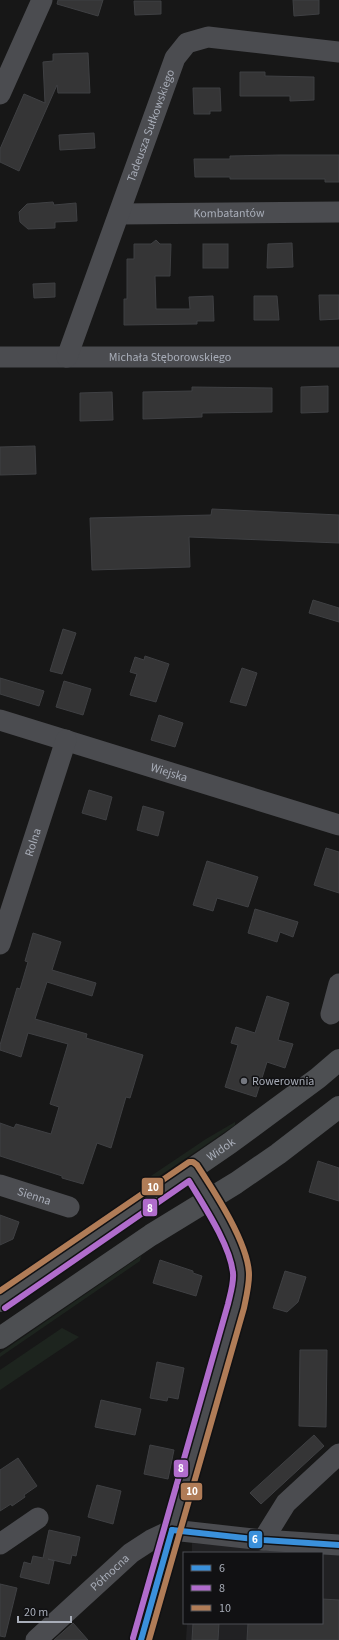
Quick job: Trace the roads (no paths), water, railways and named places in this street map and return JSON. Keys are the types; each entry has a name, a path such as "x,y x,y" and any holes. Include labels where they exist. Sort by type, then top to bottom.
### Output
{"main road":[{"name":"Widok","path":"0,1301 191,1170 318,1078 339,1060"},
{"path":"0,1338 151,1235 210,1200 260,1167 339,1107"}],"street":[{"path":"0,94 42,0"},
{"name":"Tadeusza Sułkowskiego","path":"67,357 175,58 187,43 208,36 339,52"},
{"name":"Kombatantów","path":"119,214 339,212"},
{"name":"Michała Stęborowskiego","path":"0,357 339,357"},
{"name":"Wiejska","path":"0,720 339,825"},
{"name":"Rolna","path":"0,944 66,740"},
{"path":"330,1014 339,984"},
{"path":"141,1640 222,1358 240,1286 241,1275 237,1253 210,1200 191,1170"},
{"name":"Sienna","path":"0,1185 69,1207"},
{"path":"263,1540 286,1503 339,1454"},
{"path":"0,1544 38,1518"},
{"path":"172,1530 263,1540 339,1545"},
{"name":"Północna","path":"36,1640 131,1553 151,1540 172,1530"}],"place":[{"name":"Rowerownia","path":"244,1081"}]}
